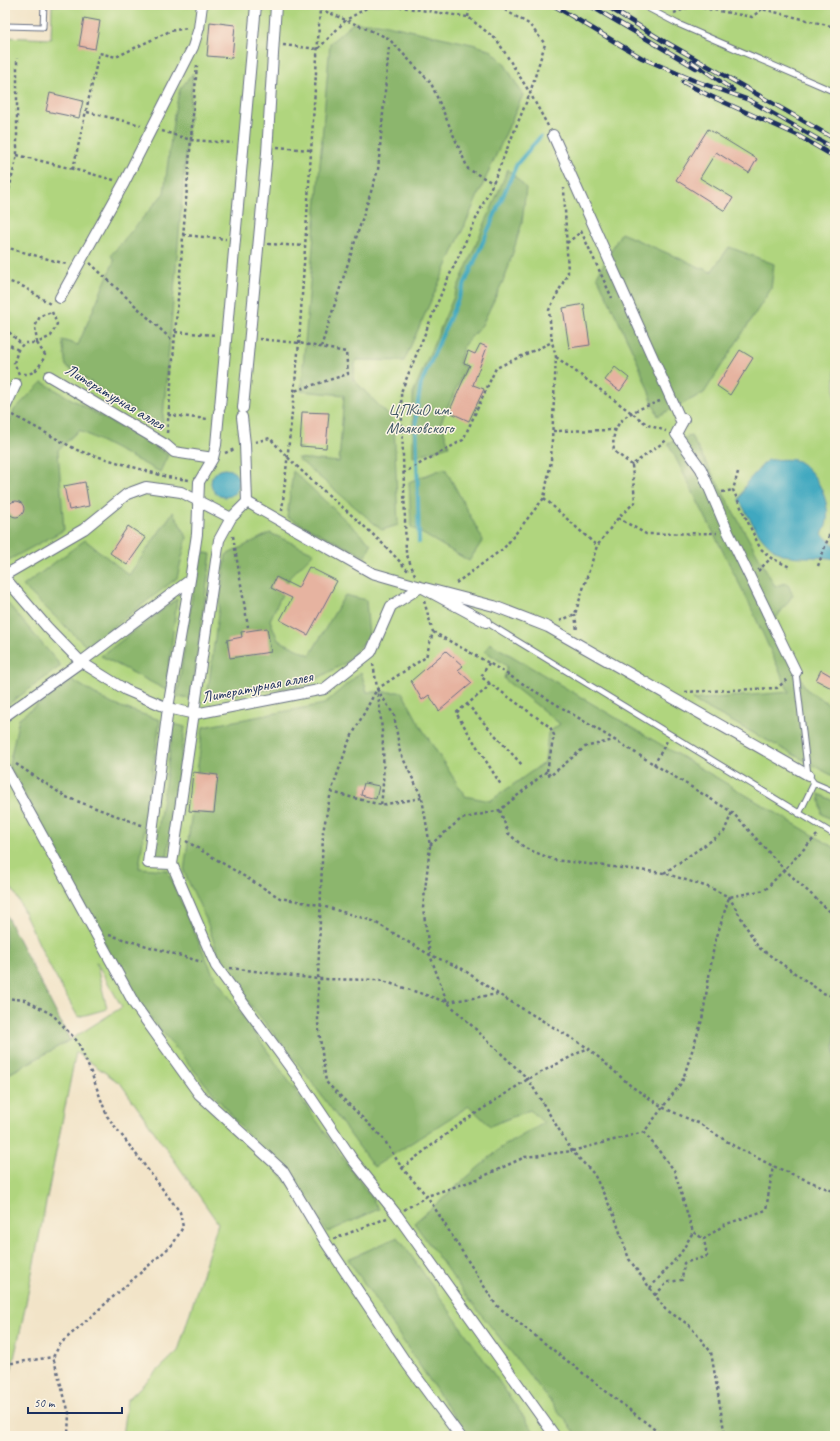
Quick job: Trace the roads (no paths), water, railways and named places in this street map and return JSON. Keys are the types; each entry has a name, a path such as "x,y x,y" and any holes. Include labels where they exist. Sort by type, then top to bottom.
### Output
{"street":[{"path":"60,298 124,183 193,47 199,28 202,5"},
{"path":"172,864 148,863 151,828 168,708 197,534 200,501 199,482 213,458 216,445 256,5"},
{"path":"276,5 259,244 242,413 245,444 247,502 231,518 219,540 178,837 172,864 216,966 295,1074 354,1160 397,1215 554,1436"},
{"path":"553,135 591,223 683,421 676,434 701,469 728,532 796,672"},
{"name":"Литературная аллея","path":"49,376 166,445 174,452 213,458"},
{"path":"8,412 16,384"},
{"path":"5,577 84,529 127,494 146,487 181,492 231,518"},
{"path":"247,502 372,573 494,606 548,626 808,774"},
{"name":"Литературная аллея","path":"5,577 47,627 81,662 126,690 168,708 195,714 324,689 371,652 391,606 420,587"},
{"path":"5,716 81,662 190,580"},
{"path":"420,587 486,622"},
{"path":"8,764 135,1005 199,1094 283,1171 326,1243 408,1364 460,1436"}],"lane":[{"path":"5,26 43,27 44,5"},
{"path":"642,5 664,18 835,92"},
{"path":"486,622 835,835"},
{"path":"796,672 808,774 814,783 835,792"},
{"path":"799,814 814,783"}],"water":[{"path":"767,460 795,460 806,467 813,475 824,494 827,505 828,515 822,534 835,546 835,559 789,556 772,548 759,534 739,500 747,482"},
{"path":"225,469 235,473 239,483 235,493 225,497 215,493 211,483 215,473"}],"waterway":[{"path":"419,542 416,414 421,384 517,164 540,137"}],"railway":[{"path":"553,5 642,58 693,80 749,100 835,149"},
{"path":"589,5 696,68"},
{"path":"605,5 670,45"},
{"path":"666,42 835,139"},
{"path":"692,62 733,90"},
{"path":"683,82 708,95 797,135 835,157"}],"park label":[{"name":"ЦПКиО им. Маяковского","path":"420,419"}]}
